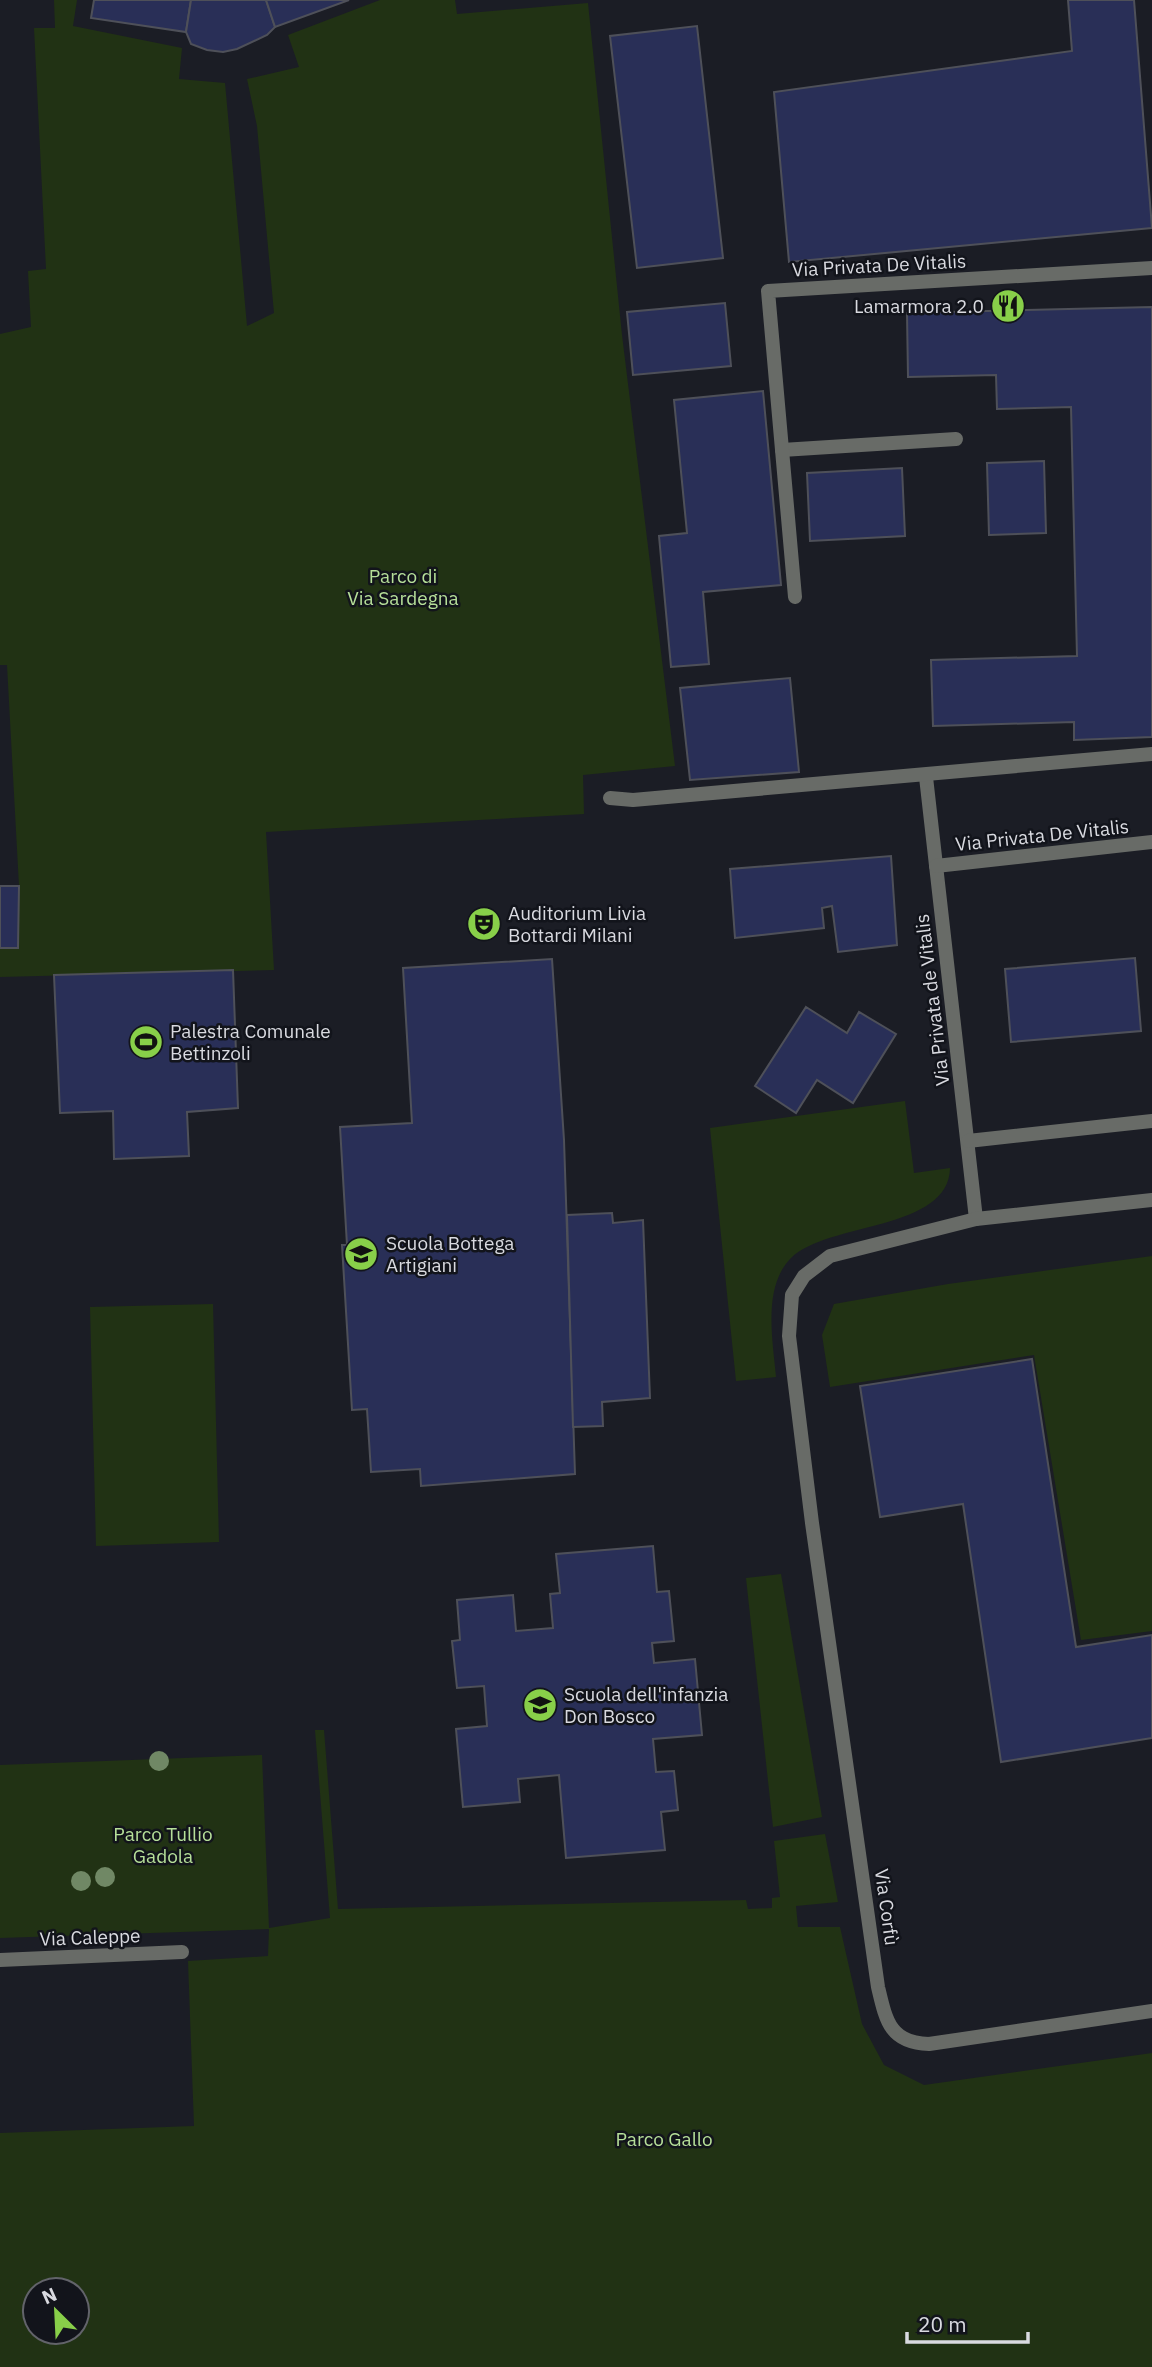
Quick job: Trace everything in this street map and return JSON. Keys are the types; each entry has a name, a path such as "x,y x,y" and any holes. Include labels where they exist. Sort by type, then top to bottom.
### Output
{"street":[{"name":"Via Privata De Vitalis","path":"795,597 768,291 1152,268"},
{"path":"782,450 956,439"},
{"path":"610,798 633,800 926,777 1152,754"},
{"name":"Via Privata de Vitalis","path":"926,777 976,1219"},
{"name":"Via Privata De Vitalis","path":"936,866 1152,842"},
{"path":"968,1141 1152,1121"},
{"path":"976,1219 1152,1200"},
{"name":"Via Corfù","path":"976,1219 830,1256 804,1276 792,1295 789,1336 812,1523 878,1987 892,2031 910,2044 929,2044 1152,2011"},
{"name":"Via Caleppe","path":"0,1960 182,1952"}],"green space":[{"name":"Parco di Via Sardegna","path":"54,0 77,0 73,26 182,48 179,79 225,83 247,326 274,313 257,126 247,79 299,67 288,35 380,0 455,0 457,14 588,3 622,335 675,766 583,775 584,814 266,832 274,970 0,977 0,948 18,948 19,886 7,665 0,665 0,334 31,327 28,271 46,269 34,28 55,28"},
{"path":"905,1101 914,1173 950,1168 944,1188 930,1204 909,1215 808,1246 791,1258 782,1270 773,1299 772,1331 776,1377 736,1381 710,1128"},
{"path":"1152,1256 1152,1631 1081,1640 1034,1355 830,1387 822,1335 834,1304 948,1284"},
{"path":"213,1304 219,1542 96,1546 90,1307"},
{"path":"781,1574 822,1817 773,1827 746,1578"},
{"name":"Parco Gallo","path":"315,1730 324,1730 338,1909 746,1900 748,1909 772,1908 772,1898 780,1897 774,1841 825,1834 838,1902 796,1906 798,1927 840,1927 862,2024 884,2065 924,2085 1152,2053 1152,2367 0,2367 0,2133 194,2126 188,1961 268,1956 269,1929 0,1938 0,1765 262,1755 269,1928 330,1918"}],"building":[{"path":"94,0 191,0 186,32 91,18"},
{"path":"191,0 266,0 275,27 267,35 237,49 223,52 207,50 191,44 186,32"},
{"path":"266,0 349,0 275,27"},
{"path":"1068,0 1134,0 1152,228 789,262 774,92 1072,51"},
{"path":"697,26 723,258 637,268 610,36"},
{"path":"725,303 731,366 633,375 627,312"},
{"path":"1152,307 1152,737 1074,740 1074,722 933,726 931,660 1077,656 1071,407 997,409 996,375 908,377 907,313"},
{"path":"763,391 781,585 703,592 709,664 671,667 659,536 687,533 674,400"},
{"path":"1044,461 1046,533 989,535 987,463"},
{"path":"902,468 905,536 810,541 807,473"},
{"path":"790,678 799,772 690,780 680,688"},
{"path":"891,856 897,945 838,952 832,906 822,908 824,928 735,938 730,869"},
{"path":"0,886 19,886 18,948 0,948"},
{"path":"1135,958 1141,1031 1011,1042 1005,969"},
{"path":"552,959 564,1140 575,1474 421,1486 420,1469 371,1472 367,1409 352,1410 342,1245 347,1245 340,1127 412,1123 403,968"},
{"name":"Palestra Comunale Bettinzoli","path":"233,970 238,1108 187,1112 189,1156 114,1159 113,1111 60,1113 54,975"},
{"path":"806,1007 847,1033 859,1012 896,1034 853,1103 817,1080 796,1113 755,1086"},
{"path":"612,1213 613,1223 643,1220 650,1398 602,1402 603,1426 573,1427 567,1215"},
{"path":"1032,1359 1076,1647 1152,1635 1152,1738 1001,1762 963,1504 880,1517 860,1386"},
{"path":"653,1546 657,1592 669,1591 674,1641 652,1643 654,1663 695,1659 702,1735 653,1739 656,1772 674,1771 678,1810 661,1812 665,1850 566,1858 559,1775 518,1779 520,1802 463,1807 456,1729 487,1726 484,1686 457,1688 452,1641 460,1640 457,1600 513,1595 516,1631 553,1628 550,1594 560,1593 556,1554"}],"place":[{"name":"Lamarmora 2.0","path":"1008,306"},
{"name":"Auditorium Livia Bottardi Milani","path":"484,924"},
{"name":"Palestra Comunale Bettinzoli","path":"146,1042"},
{"name":"Scuola Bottega Artigiani","path":"361,1254"},
{"name":"Scuola dell'infanzia Don Bosco","path":"540,1705"}],"park label":[{"name":"Parco Tullio Gadola","path":"163,1845"}]}
